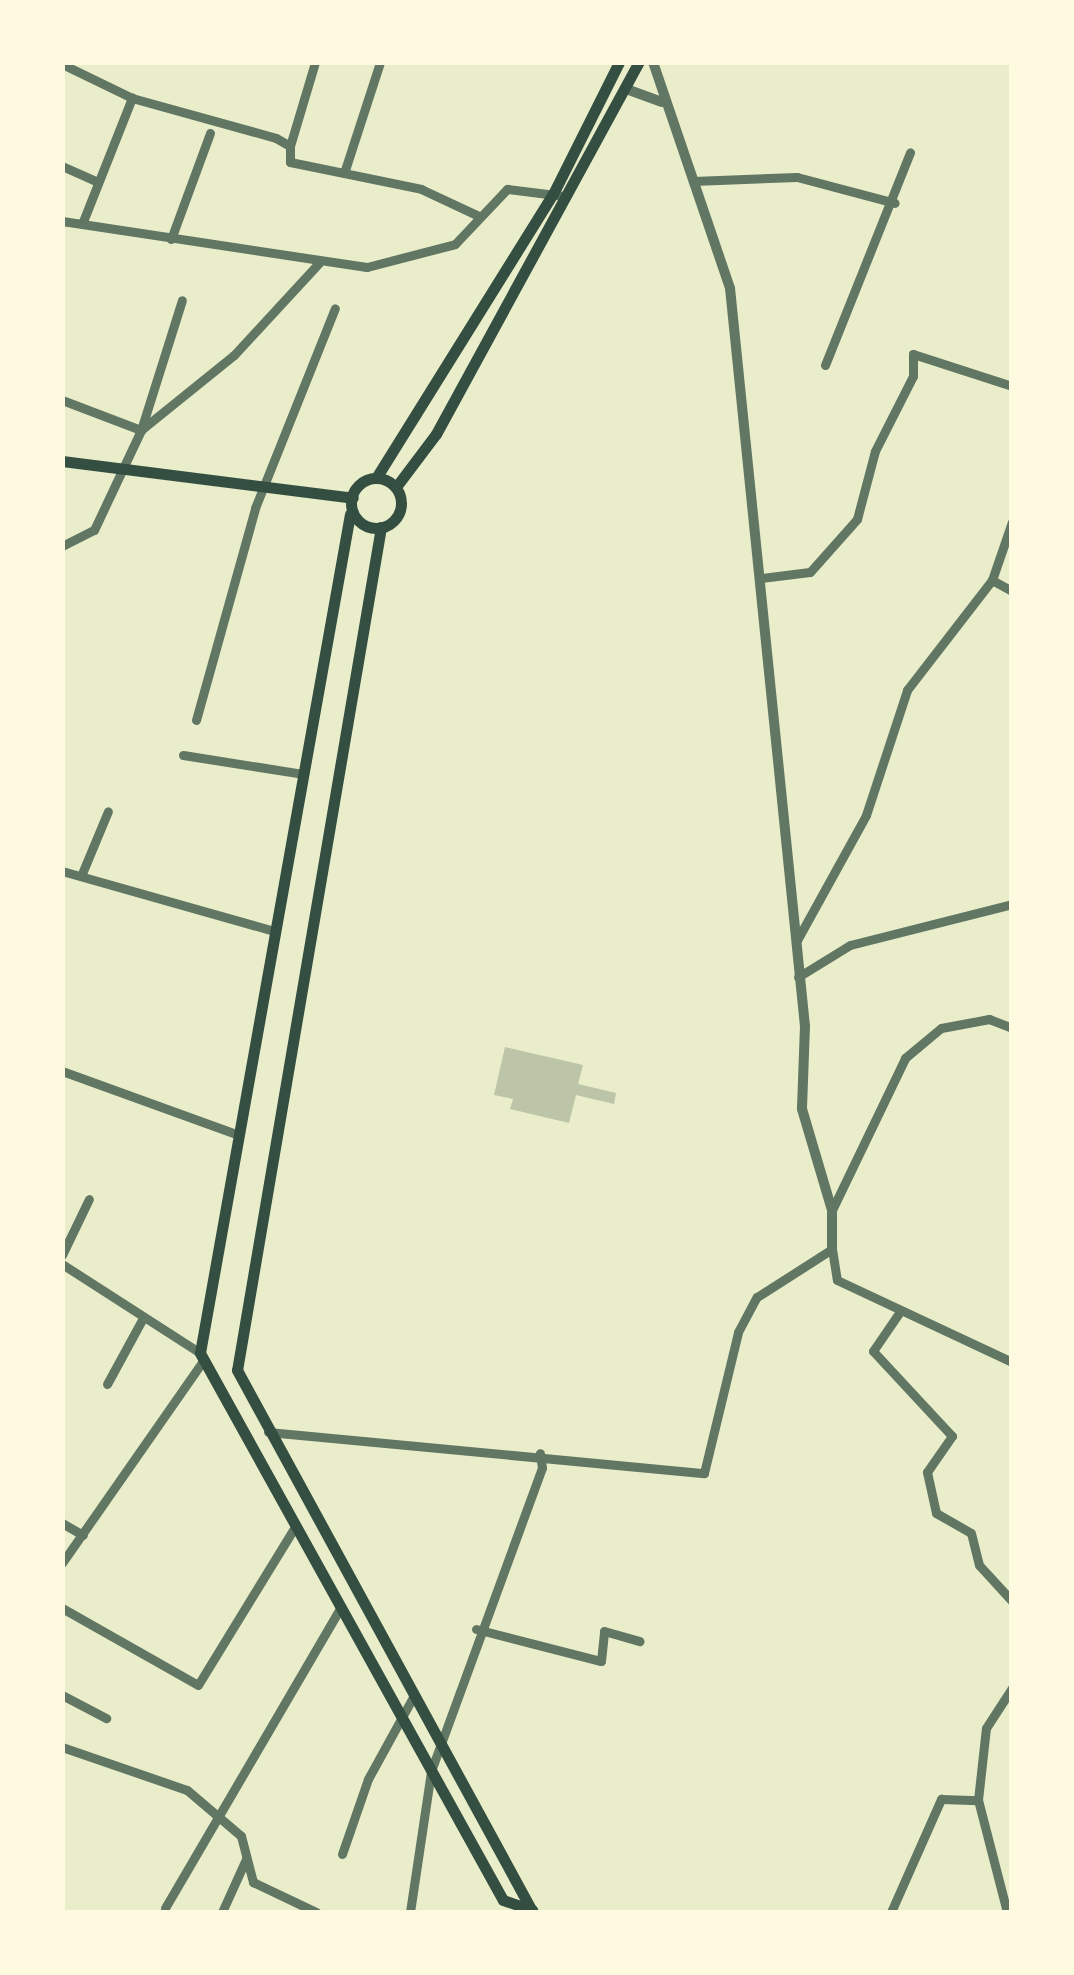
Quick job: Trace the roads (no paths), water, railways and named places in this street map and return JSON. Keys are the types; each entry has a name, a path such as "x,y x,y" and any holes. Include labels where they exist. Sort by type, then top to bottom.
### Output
{"main road":[{"path":"532,1911 265,1432 235,1345 382,526 400,511 396,488 436,434 559,195 620,62"},
{"path":"532,1911 504,1900 293,1530 201,1357 353,498 376,478 629,90 639,62"},
{"path":"62,460 353,498"},
{"path":"376,478 396,488"},
{"path":"350,514 382,526"}],"street":[{"path":"315,62 290,146 290,162 345,170 479,216"},
{"path":"345,170 380,62"},
{"path":"652,62 662,102 730,288 798,977 802,1108 832,1210 837,1280 899,1313 1012,1362"},
{"path":"62,64 132,98 290,146"},
{"path":"629,90 662,102"},
{"path":"82,224 95,181 132,98"},
{"path":"171,239 210,133"},
{"path":"825,365 895,203 910,152"},
{"path":"62,166 95,181"},
{"path":"693,181 797,177 895,203"},
{"path":"62,221 320,263 367,267 456,244 507,189 559,195"},
{"path":"141,430 234,355 320,263"},
{"path":"62,546 94,530 141,430 182,300"},
{"path":"196,720 268,486 335,308"},
{"path":"761,578 810,572 857,519 876,452 914,376 912,354 1012,386"},
{"path":"62,400 141,430"},
{"path":"794,944 866,815 907,690 992,580 1012,522"},
{"path":"992,580 1012,591"},
{"path":"183,756 304,774"},
{"path":"81,876 108,811"},
{"path":"62,870 274,931"},
{"path":"798,977 850,945 1012,904"},
{"path":"832,1210 905,1058 941,1028 989,1019 1012,1028"},
{"path":"62,1071 239,1134"},
{"path":"62,1255 89,1198"},
{"path":"265,1432 540,1454 704,1473 738,1332 757,1297 832,1249"},
{"path":"62,1264 201,1357 62,1564"},
{"path":"899,1313 873,1351 952,1436 926,1472 936,1513 971,1533 979,1566 1012,1602"},
{"path":"107,1384 142,1318"},
{"path":"410,1912 431,1771 443,1746 476,1628 542,1468 540,1454"},
{"path":"62,1523 84,1535"},
{"path":"62,1608 198,1685 293,1530"},
{"path":"165,1908 339,1610"},
{"path":"476,1628 601,1660 604,1631 640,1641"},
{"path":"1007,1912 978,1800 986,1728 1012,1688"},
{"path":"62,1695 106,1718"},
{"path":"342,1854 400,1715 413,1697"},
{"path":"62,1747 187,1790 242,1836 253,1882 316,1912"},
{"path":"891,1912 941,1800 978,1800"},
{"path":"222,1912 247,1857"}]}
